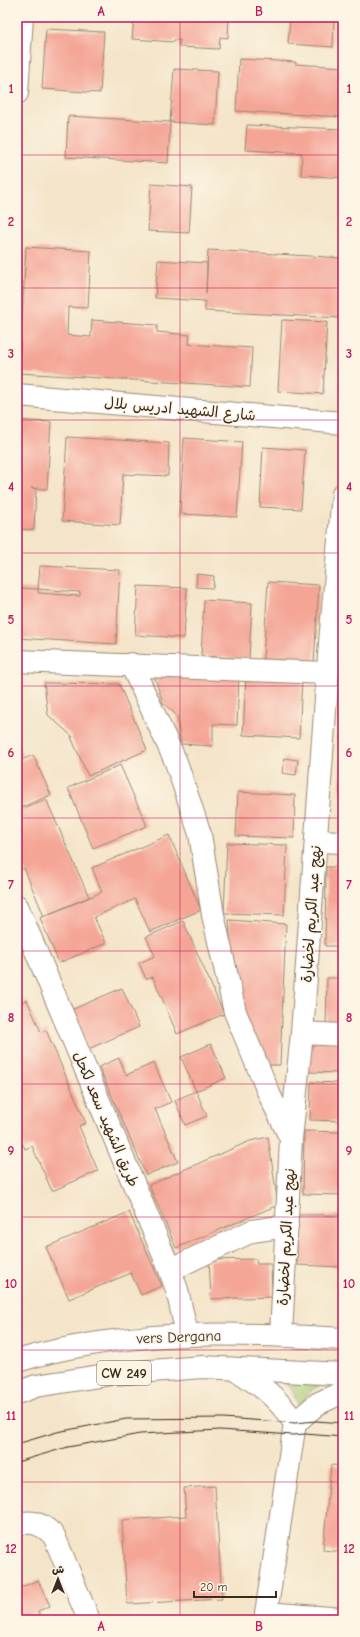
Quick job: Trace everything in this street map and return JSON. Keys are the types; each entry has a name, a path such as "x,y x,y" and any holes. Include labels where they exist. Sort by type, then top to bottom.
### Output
{"main road":[{"path":"17,92 22,17"},
{"name":"شارع الشهيد ادريس بلال","path":"17,395 343,423"},
{"name":"نهج عبد الكريم لخضارة","path":"280,1335 291,1139 302,1033 328,673 337,642 343,494"},
{"path":"17,661 131,664 328,673"},
{"path":"131,664 176,762 200,834 213,915 235,1012 270,1096 291,1139"},
{"path":"317,841 343,842"},
{"name":"طريق الشهيد سعد لكحل","path":"17,906 170,1270 177,1290 187,1334"},
{"path":"302,1033 343,1035"},
{"path":"170,1270 252,1231 287,1226"},
{"name":"vers Dergana","path":"17,1361 58,1350 134,1338 187,1334 280,1335 343,1339"},
{"name":"CW 249","path":"17,1393 36,1386 112,1374 203,1368 234,1368 343,1374"},
{"path":"234,1368 267,1390 281,1404 295,1423"},
{"path":"343,1392 317,1404 295,1423 266,1616 343,1619"},
{"path":"17,1525 30,1522 40,1524 48,1529 54,1536 89,1620"}],"green space":[{"path":"285,1384 320,1385 307,1395 300,1409 292,1390"}],"building":[{"path":"134,17 229,17 228,38 220,37 219,49 179,47 180,40 174,40 174,42 132,39"},
{"path":"290,17 334,17 333,47 288,44"},
{"path":"46,29 104,32 100,93 42,89"},
{"path":"239,59 296,62 295,64 343,67 343,117 236,111"},
{"path":"174,69 218,71 215,125 170,122"},
{"path":"68,116 170,122 168,163 66,157"},
{"path":"247,125 343,129 343,178 301,175 302,153 245,150"},
{"path":"151,184 192,187 189,233 148,231"},
{"path":"26,247 91,251 88,308 68,307 67,335 91,337 92,320 157,325 157,332 190,335 189,344 252,348 250,387 19,373"},
{"path":"208,250 343,258 340,318 205,311 205,301 155,298 158,260 207,263 206,294"},
{"path":"282,320 327,322 323,394 278,391"},
{"path":"17,420 51,422 47,489 31,488 36,489 34,530 17,529"},
{"path":"67,437 169,443 168,476 123,474 120,525 62,521"},
{"path":"184,438 242,442 237,517 180,514"},
{"path":"263,447 305,450 301,509 260,507"},
{"path":"40,566 120,570 116,644 17,638 17,588 38,589","holes":["38,589 80,592 80,596 38,593"]},
{"path":"197,574 214,576 213,588 196,587"},
{"path":"268,582 319,585 314,662 263,659"},
{"path":"138,586 187,588 184,638 135,635"},
{"path":"204,600 252,603 249,659 201,656"},
{"path":"153,672 239,677 237,725 213,724 213,746 181,744 177,716 163,703"},
{"path":"246,675 302,678 299,738 243,735"},
{"path":"44,683 119,684 147,750 88,776 71,737 73,737 48,715"},
{"path":"341,735 343,735 343,794 340,794"},
{"path":"17,741 23,756 17,759"},
{"path":"33,755 51,795 17,809 17,762"},
{"path":"284,758 298,760 296,775 282,773"},
{"path":"120,765 147,826 93,848 68,788"},
{"path":"238,792 295,795 294,838 236,836"},
{"path":"46,799 89,897 44,916 24,868 17,871 17,811"},
{"path":"169,835 201,910 150,932 135,899 94,917 106,943 59,963 40,918 102,892 92,868"},
{"path":"227,843 287,845 284,915 224,913"},
{"path":"326,867 343,867 343,946 325,946"},
{"path":"229,920 286,924 280,1065 260,1065 234,994"},
{"path":"183,921 224,1014 177,1034 153,977 146,979 139,963 155,956 146,937"},
{"path":"327,978 343,978 343,1030 326,1029"},
{"path":"122,988 139,1027 88,1049 71,1010"},
{"path":"27,1000 41,1032 46,1030 86,1123 79,1126 98,1171 52,1191 32,1146 25,1149 17,1132 17,1004"},
{"path":"309,1041 343,1042 343,1073 308,1072"},
{"path":"211,1044 226,1078 196,1091 181,1057"},
{"path":"119,1058 126,1075 154,1063 171,1102 155,1109 178,1162 146,1175 99,1067"},
{"path":"311,1082 343,1083 343,1121 310,1120"},
{"path":"196,1091 207,1116 185,1125 175,1100"},
{"path":"304,1131 343,1132 343,1195 303,1194"},
{"path":"268,1137 278,1205 176,1248 149,1185 250,1141"},
{"path":"129,1212 162,1286 141,1295 131,1273 69,1299 46,1247"},
{"path":"297,1215 343,1215 343,1267 297,1265"},
{"path":"256,1259 257,1264 271,1264 272,1297 211,1299 209,1260"},
{"path":"331,1465 343,1466 343,1552 323,1550"},
{"path":"215,1486 222,1599 127,1604 122,1520 186,1516 184,1488"},
{"path":"38,1580 50,1606 38,1611 41,1618 37,1620 17,1620 17,1589"}],"tram line":[{"path":"17,1444 57,1432 126,1419 223,1418 295,1423 316,1421 343,1423"},
{"path":"17,1462 68,1447 140,1434 220,1430 343,1437"}]}
